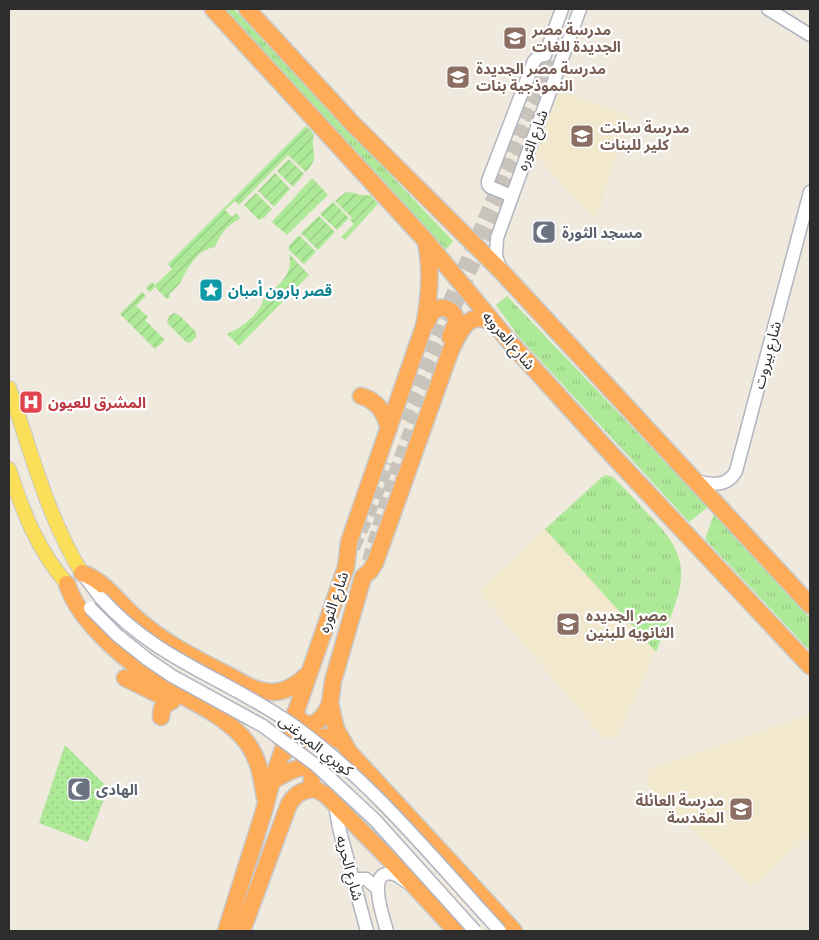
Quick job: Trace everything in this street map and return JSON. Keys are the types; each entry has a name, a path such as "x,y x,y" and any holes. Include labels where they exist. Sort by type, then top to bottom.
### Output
{"highway":[{"name":"شارع العروبه","path":"213,9 426,241 493,323 614,457 810,666"},
{"path":"247,9 353,124 502,272 810,605"},
{"name":"شارع الثوره","path":"226,931 272,781 346,566 349,542 424,326 430,281 426,241"},
{"path":"424,326 436,309 444,308 452,312 456,322 449,339 450,352"},
{"name":"شارع الثوره","path":"345,747 334,722 330,704 333,681 363,577 370,571 375,562 450,352 461,330 468,322 482,319 493,323"},
{"path":"361,396 379,406 385,414 390,428"},
{"path":"82,573 99,581 134,616 164,640 190,656 253,688 268,692 284,690 297,684 308,675"},
{"path":"67,584 73,598 86,617 122,655 150,676 211,712 234,729 253,752 261,772 266,805"},
{"path":"125,678 196,710 226,714 244,721 254,720 261,713 262,707 253,688"},
{"path":"161,717 165,705 172,700"},
{"path":"295,713 299,719 315,723 324,717 330,704"},
{"path":"281,756 296,742 310,737 329,737 345,747 514,931"},
{"path":"272,781 294,768 301,767 307,769 311,774 310,789"},
{"path":"242,931 289,804 296,795 310,789 320,790 414,885 456,931"},
{"path":"430,903 440,883 449,876 459,872"}],"main road":[{"path":"549,58 562,9"},
{"path":"549,58 571,9"},
{"name":"شارع الثوره","path":"502,272 497,260 496,242 580,9"},
{"path":"768,9 810,35"},
{"path":"512,196 490,187 488,182 534,61 539,56 549,58"},
{"name":"شارع بيروت","path":"694,480 706,484 720,483 728,480 736,472 810,192"},
{"path":"9,388 51,511 82,573"},
{"path":"9,469 32,533 48,560 67,584"},
{"name":"كوبري الميرغنى","path":"82,573 101,598 126,624 155,646 263,705 322,747 380,800 500,931"},
{"name":"كوبري الميرغنى","path":"67,584 123,640 153,663 256,722 278,736 317,766 375,820 475,931"},
{"name":"شارع الحريه","path":"335,805 338,824 367,931"},
{"name":"شارع الحريه","path":"387,931 377,888 380,879 389,874 396,875 414,885"},
{"path":"354,884 359,879 366,879 377,888"}],"shaded area":[{"name":"مدرسة سانت كلير للبنات","path":"565,92 629,116 597,217 592,217 535,155 557,95"},
{"name":"مصر الجديده الثانويه للبنين","path":"545,529 656,652 618,736 604,739 481,595 481,589"},
{"name":"مدرسة العائلة المقدسة","path":"810,714 810,834 757,885 749,885 646,784 650,768"}],"green space":[{"path":"221,9 234,9 453,241 446,250"},
{"path":"306,126 314,134 314,157 311,166 306,172 288,155 239,205 235,201 225,210 232,217 237,213 240,219 225,230 215,247 203,252 193,261 180,283 169,294 170,297 167,299 155,287 150,292 146,288 152,282 155,285 172,269 168,264"},
{"path":"289,159 304,174 293,187 277,171"},
{"path":"275,173 290,189 274,207 258,191"},
{"path":"312,178 328,195 287,235 272,222"},
{"path":"346,192 370,195 378,204 345,240 341,237 354,224 350,220 352,218 335,201"},
{"path":"256,193 272,209 265,217 259,220 244,205"},
{"path":"333,202 349,218 337,230 320,214"},
{"path":"319,216 335,232 318,250 301,233"},
{"path":"299,235 316,252 304,264 289,250 289,246"},
{"path":"289,254 309,275 239,346 227,334 250,319 258,311 265,295 284,279 290,265"},
{"path":"142,292 146,296 136,306 148,317 145,320 165,340 155,349 120,314"},
{"path":"507,296 708,507 689,522 519,337 496,305"},
{"path":"174,313 179,315 196,332 196,337 190,343 186,342 167,323 169,316"},
{"path":"606,475 613,477 661,528 674,546 678,556 681,567 679,591 672,614 656,652 545,529"},
{"path":"714,514 810,618 810,651 705,539"},
{"path":"65,745 108,788 88,842 39,823"}],"tunnel":[{"path":"404,420 441,320 500,180 545,55"},
{"path":"368,561 392,479 449,323 508,184 553,61"},
{"path":"354,548 389,463"}],"place":[{"name":"مدرسة مصر الجديدة للغات","path":"515,38"},
{"name":"مدرسة مصر الجديدة النموذجية بنات","path":"458,77"},
{"name":"مدرسة سانت كلير للبنات","path":"582,136"},
{"name":"مسجد الثورة","path":"544,232"},
{"name":"قصر بارون أمبان","path":"211,290"},
{"name":"المشرق للعيون","path":"31,402"},
{"name":"مصر الجديده الثانويه للبنين","path":"568,624"},
{"name":"الهادى","path":"79,789"},
{"name":"مدرسة العائلة المقدسة","path":"741,809"}]}
